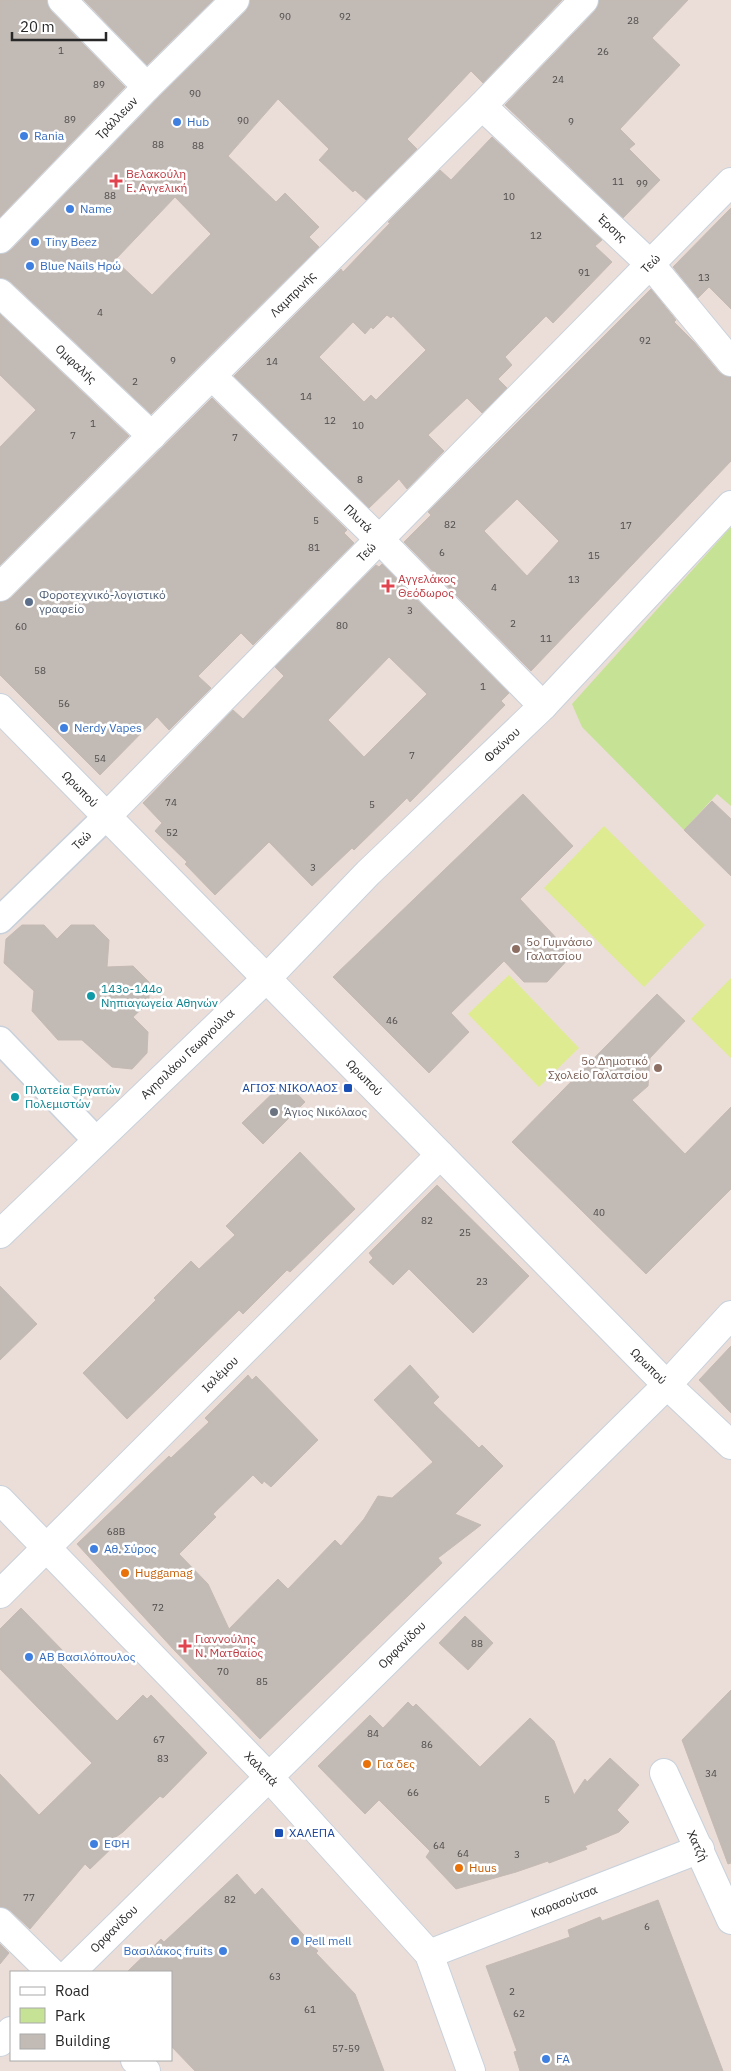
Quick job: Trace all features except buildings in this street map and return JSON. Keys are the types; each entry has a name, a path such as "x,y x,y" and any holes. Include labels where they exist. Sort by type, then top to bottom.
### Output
{"street":[{"path":"62,0 147,87"},
{"name":"Τράλλεων","path":"0,239 147,87 235,0"},
{"name":"Λαμπρινής","path":"0,587 482,106 584,0"},
{"name":"Έρσης","path":"482,106 651,265 731,362"},
{"name":"Τεώ","path":"0,920 380,540 731,182"},
{"name":"Ομφαλής","path":"0,293 152,436"},
{"name":"Πλυτά","path":"212,376 380,540 543,706"},
{"name":"Φαύνου","path":"266,978 368,873 543,706 731,505"},
{"name":"Ωρωπού","path":"0,708 667,1385 731,1445"},
{"name":"Αγησιλάου Γεωργούλια","path":"0,1234 266,978"},
{"path":"0,1040 97,1140"},
{"name":"Ιαλέμου","path":"0,1594 440,1155"},
{"name":"Ορφανίδου","path":"72,1971 667,1385 731,1315"},
{"name":"Χαλεπά","path":"0,1500 268,1776 429,1954 471,2071"},
{"name":"Χατζή","path":"664,1773 731,1920"},
{"name":"Καρασούτσα","path":"429,1954 700,1849"},
{"path":"0,1922 50,1971"},
{"path":"0,2042 10,2032"},
{"path":"137,2061 146,2071"}],"green space":[{"path":"731,527 731,806 717,794 684,830 582,727 572,704"},
{"path":"604,826 705,925 644,987 544,888"},
{"path":"509,975 579,1048 539,1087 468,1014"},
{"path":"731,978 731,1058 691,1019"}],"place":[{"name":"Hub","path":"177,122"},
{"name":"Rania","path":"24,136"},
{"name":"Βελακούλη Ε. Αγγελική","path":"116,181"},
{"name":"Name","path":"70,209"},
{"name":"Tiny Beez","path":"35,242"},
{"name":"Blue Nails Ηρώ","path":"30,266"},
{"name":"Αγγελάκος Θεόδωρος","path":"388,586"},
{"name":"Φοροτεχνικό-λογιστικό γραφείο","path":"29,602"},
{"name":"Nerdy Vapes","path":"64,728"},
{"name":"5ο Γυμνάσιο Γαλατσίου","path":"516,949"},
{"name":"143ο-144ο Νηπιαγωγεία Αθηνών","path":"91,996"},
{"name":"5ο Δημοτικό Σχολείο Γαλατσίου","path":"658,1068"},
{"name":"ΑΓΙΟΣ ΝΙΚΟΛΑΟΣ","path":"348,1088"},
{"name":"Πλατεία Εργατών Πολεμιστών","path":"15,1097"},
{"name":"Άγιος Νικόλαος","path":"274,1112"},
{"name":"Αθ. Σύρος","path":"94,1549"},
{"name":"Huggamag","path":"125,1573"},
{"name":"Γιαννούλης Ν. Ματθαίος","path":"185,1646"},
{"name":"ΑΒ Βασιλόπουλος","path":"29,1657"},
{"name":"Για δες","path":"367,1764"},
{"name":"ΧΑΛΕΠΑ","path":"279,1833"},
{"name":"ΕΦΗ","path":"94,1844"},
{"name":"Huus","path":"459,1868"},
{"name":"Pell mell","path":"295,1941"},
{"name":"Βασιλάκος fruits","path":"223,1951"},
{"name":"FA","path":"546,2059"}]}
